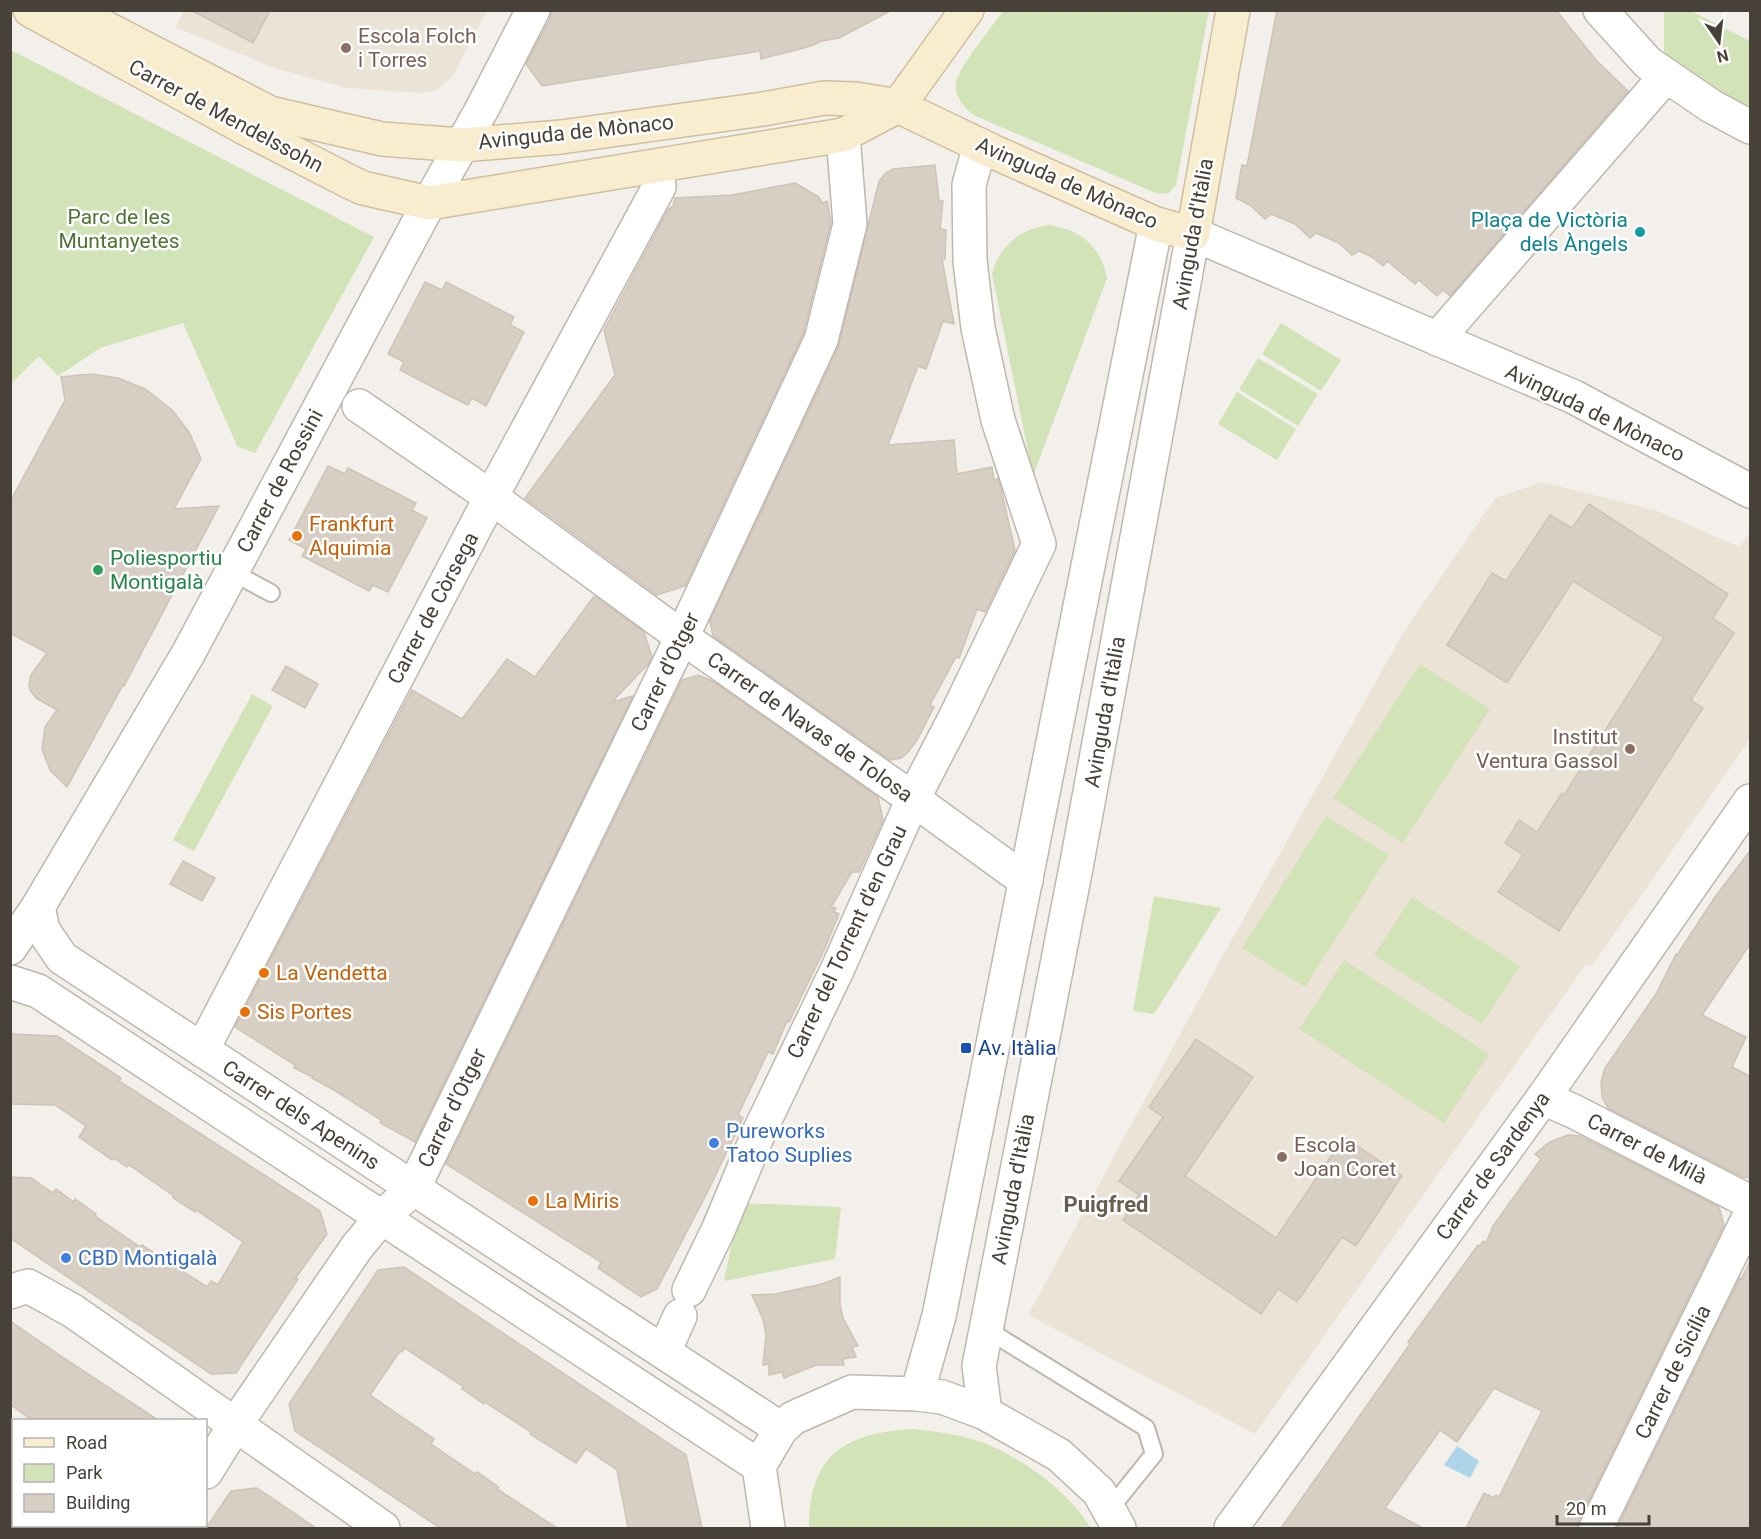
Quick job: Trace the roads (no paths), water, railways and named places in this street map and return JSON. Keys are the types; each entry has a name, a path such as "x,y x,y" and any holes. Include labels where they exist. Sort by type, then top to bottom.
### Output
{"street":[{"name":"Carrer de Mendelssohn","path":"30,10 243,127 350,182 363,188 429,203"},
{"name":"Carrer de Mendelssohn","path":"71,10 270,112 382,139 461,145"},
{"name":"Carrer de Rossini","path":"38,907 188,654 533,10"},
{"path":"898,106 967,10"},
{"name":"Avinguda d'Itàlia","path":"985,1413 979,1366 1080,850 1233,10"},
{"path":"1600,10 1648,63 1711,106 1750,128"},
{"path":"1437,339 1665,76"},
{"name":"Avinguda de Mònaco","path":"461,145 561,136 763,109 824,98 856,99 898,106 1156,224 1193,234 1574,397 1750,491"},
{"name":"Avinguda de Mònaco","path":"429,203 843,135 898,106"},
{"name":"Avinguda de Mònaco","path":"656,167 663,151 676,142 739,129 763,109"},
{"name":"Carrer d'Otger","path":"412,1189 682,637 821,339 850,224 843,135"},
{"name":"Carrer del Torrent d'en Grau","path":"664,1352 760,1130 843,958 913,799 1039,544 998,420 978,328 970,261 969,186 980,145"},
{"name":"Carrer de Còrsega","path":"202,1050 491,497 659,186 656,167"},
{"name":"Avinguda d'Itàlia","path":"917,1394 939,1316 1156,224"},
{"name":"Carrer de Navas de Tolosa","path":"359,406 491,497 682,637 1026,881"},
{"name":"Carrer de Sardenya","path":"1231,1528 1543,1098 1750,801"},
{"path":"10,948 38,907"},
{"name":"Carrer dels Apenins","path":"38,907 43,930 62,958 781,1429"},
{"name":"Carrer dels Apenins","path":"10,982 38,991 759,1466"},
{"name":"Carrer de Milà","path":"1543,1098 1583,1116 1750,1203"},
{"path":"207,1470 235,1425 351,1257 381,1218 412,1189"},
{"name":"Carrer de Sicília","path":"1596,1528 1750,1215"},
{"path":"10,1292 28,1286 73,1311 383,1528"},
{"path":"768,1528 759,1466 781,1429 793,1418 852,1392 942,1397 985,1413 1059,1455 1099,1492 1114,1519"}],"lane":[{"path":"231,572 271,593"},
{"path":"986,1329 1146,1428 1154,1454 1114,1519"}],"water":[{"path":"1457,1446 1479,1461 1470,1478 1444,1465"}],"place":[{"name":"Escola Folch i Torres","path":"346,48"},
{"name":"Plaça de Victòria dels Àngels","path":"1640,232"},
{"name":"Frankfurt Alquimia","path":"297,536"},
{"name":"Poliesportiu Montigalà","path":"98,570"},
{"name":"Institut Ventura Gassol","path":"1630,749"},
{"name":"La Vendetta","path":"264,973"},
{"name":"Sis Portes","path":"245,1012"},
{"name":"Av. Itàlia","path":"966,1048"},
{"name":"Pureworks Tatoo Suplies","path":"714,1143"},
{"name":"Escola Joan Coret","path":"1282,1157"},
{"name":"La Miris","path":"533,1201"},
{"name":"CBD Montigalà","path":"66,1258"}],"district":[{"name":"Puigfred","path":"1106,1204"}],"park label":[{"name":"Parc de les Muntanyetes","path":"119,229"}]}
